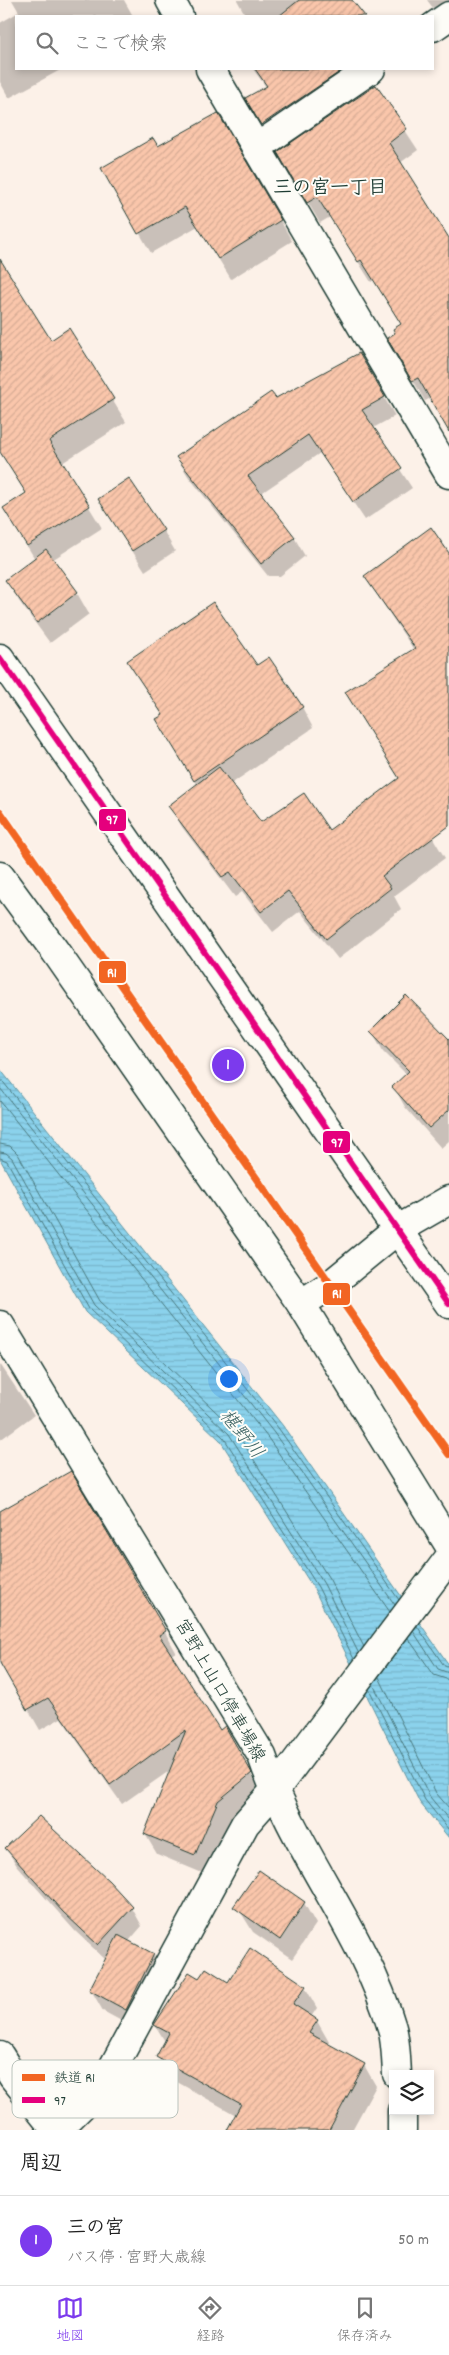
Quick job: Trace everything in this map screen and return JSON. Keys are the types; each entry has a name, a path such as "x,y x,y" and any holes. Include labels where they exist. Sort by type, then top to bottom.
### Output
{"street":[{"path":"170,0 178,15"},
{"path":"434,26 449,16"},
{"path":"211,70 449,474"},
{"path":"256,148 370,70"},
{"path":"0,658 449,1304"},
{"path":"0,876 55,951 301,1304 449,1545"},
{"path":"301,1304 330,1285 397,1230 449,1200"},
{"name":"宮野上山口停車場線","path":"0,1325 262,1756 282,1780 368,1967 392,2029 397,2070"},
{"path":"117,2060 245,1824 282,1780 443,1565"},
{"path":"0,2056 12,2074"},
{"path":"402,2115 402,2130"},
{"path":"47,2118 57,2130 69,2118"}],"water":[{"name":"椹野川","path":"0,1069 283,1426 449,1665 449,1838 420,1803 314,1589 220,1440 85,1312 0,1159"}],"building":[{"path":"299,0 352,0 364,15 280,15"},
{"path":"256,70 343,70 261,125 245,98 267,86"},
{"path":"376,85 407,129 389,143 449,238 449,432 418,378 412,381 387,338 395,333 393,329 401,324 361,260 358,262 317,197 307,203 277,152"},
{"path":"218,113 281,220 218,259 185,207 138,234 101,168 153,138 158,146"},
{"path":"0,259 51,340 69,328 114,399 49,441 90,506 27,546 3,508 26,493 0,452"},
{"path":"359,353 385,397 362,410 402,468 353,502 308,435 248,476 295,537 261,564 176,457 271,392 276,398"},
{"path":"129,478 164,530 132,551 98,499"},
{"path":"431,527 449,553 449,826 382,876 391,888 326,939 288,891 261,912 230,872 222,877 168,806 219,767 261,822 304,793 329,830 399,778 345,692 415,648 364,576"},
{"path":"46,549 78,592 37,623 5,580"},
{"path":"213,602 257,665 269,657 303,707 194,781 156,719 163,715 127,661"},
{"path":"406,995 449,1039 449,1110 429,1128 392,1087 409,1071 370,1031"},
{"path":"71,1471 166,1631 159,1635 220,1730 225,1726 252,1773 218,1801 195,1855 144,1834 186,1730 110,1785 48,1698 27,1710 0,1663 0,1511"},
{"path":"39,1816 109,1881 133,1907 98,1945 63,1912 5,1848"},
{"path":"259,1870 305,1902 280,1940 233,1907"},
{"path":"118,1935 154,1954 126,2010 89,1990"},
{"path":"250,1948 306,1986 293,2004 318,2020 309,2033 365,2064 329,2130 227,2130 241,2104 178,2069 178,2060 161,2060 156,2057 169,2033 154,2025 189,1972 199,1978 206,1968 228,1982"}],"rail line":[{"name":"R1","path":"0,812 449,1454"}],"transit line":[{"name":"97","path":"0,658 449,1304"}],"place":[{"name":"三の宮","path":"228,1065"}],"district":[{"name":"三の宮一丁目","path":"330,186"}]}
